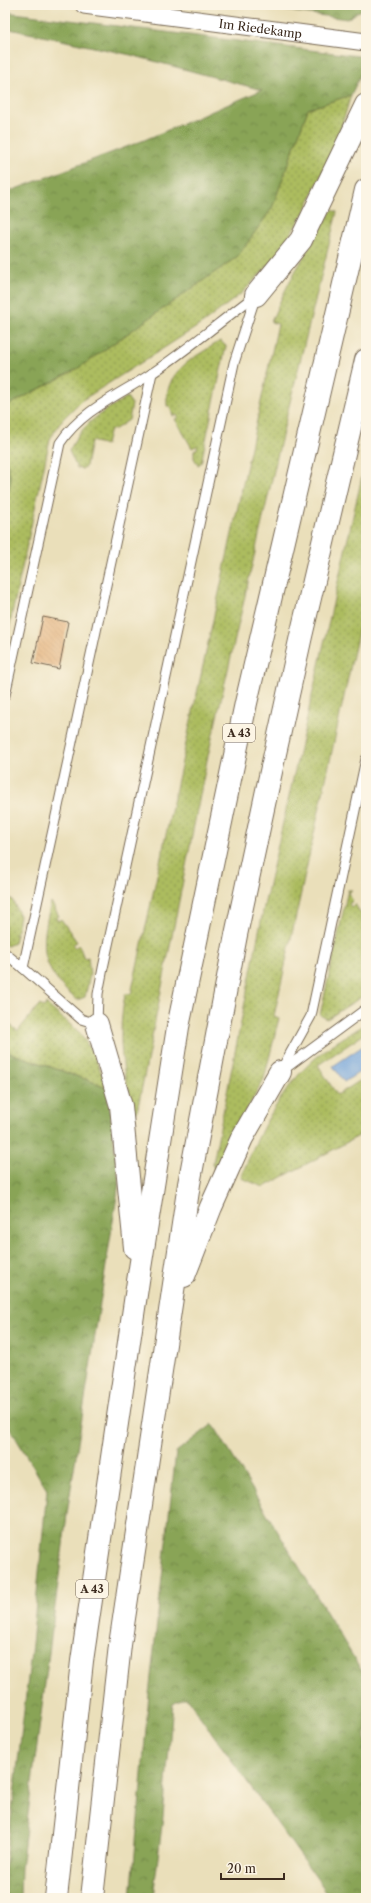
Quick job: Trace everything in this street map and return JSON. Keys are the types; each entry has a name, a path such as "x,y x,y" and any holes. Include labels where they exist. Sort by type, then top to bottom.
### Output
{"highway":[{"path":"256,295 301,240 366,105"},
{"name":"A 43","path":"56,1898 82,1661 138,1281 178,1027 236,749 366,190"},
{"path":"92,1898 120,1645 189,1184 236,935 301,636 366,360"},
{"path":"97,1024 121,1106 138,1281"},
{"path":"169,1314 211,1208 242,1138 280,1072"}],"street":[{"name":"Im Riedekamp","path":"84,5 366,42"}],"lane":[{"path":"5,695 60,443 68,430 85,414 152,373 256,295"},
{"path":"5,953 81,1019 97,1024 98,994 103,968 231,378 238,349 256,295"},
{"path":"23,968 152,373"},
{"path":"280,1072 311,1016 366,759"},
{"path":"280,1072 366,1010"}],"green space":[{"path":"245,5 366,5 366,7 347,19"},
{"path":"5,12 366,57 366,63 351,95 308,109 272,208 238,256 77,369 5,407 5,193 142,141 262,90 131,55 5,28"},
{"path":"351,95 338,138 305,211 274,260 242,293 203,323 81,401 62,420 50,439 5,646 5,504 11,480 5,456 5,407 77,369 238,256 272,208 308,109"},
{"path":"332,210 337,212 288,410 207,760 137,1112 135,1113 126,1083 122,1054 121,1026 125,994 131,994 278,324 271,322 291,279"},
{"path":"220,341 226,346 201,463 198,465 194,458 194,451 198,448 196,446 192,448 175,419 178,418 177,415 173,416 170,406 167,406 167,394 170,383 183,366"},
{"path":"127,397 132,404 129,420 114,430 110,429 106,445 91,441 86,466 82,469 77,468 69,451 81,432 94,419"},
{"path":"5,456 11,480 5,504"},
{"path":"366,459 366,596 274,1016 279,1018 264,1079 214,1169 213,1163 264,906"},
{"path":"348,890 352,890 348,893 353,901 349,904 351,907 355,904 366,922 366,994 327,1019 320,1015"},
{"path":"8,899 12,899 20,916 14,943 7,946 5,945 5,902 8,902"},
{"path":"51,902 59,916 56,918 58,921 61,919 77,942 73,944 74,948 79,945 84,958 88,957 90,975 85,997 77,1000 55,978 49,967 46,956 44,945 45,932"},
{"path":"46,1004 80,1033 94,1055 107,1087 5,1051 5,1021 18,1031 39,1005 44,1007"},
{"path":"366,1024 366,1033 318,1065 337,1095 366,1077 366,1132 264,1187 241,1178 254,1145 272,1112 293,1081 323,1051"},
{"path":"5,1051 107,1087 119,1183 68,1507 21,1868 20,1898 5,1898 5,1870 32,1644 47,1490 5,1420"},
{"path":"213,1424 366,1678 366,1898 331,1898 186,1697 173,1704 163,1817 153,1898 131,1898 149,1694 176,1452"}],"water":[{"path":"366,1044 366,1068 344,1082 333,1066"}],"building":[{"path":"43,617 68,622 59,669 33,663"}]}
